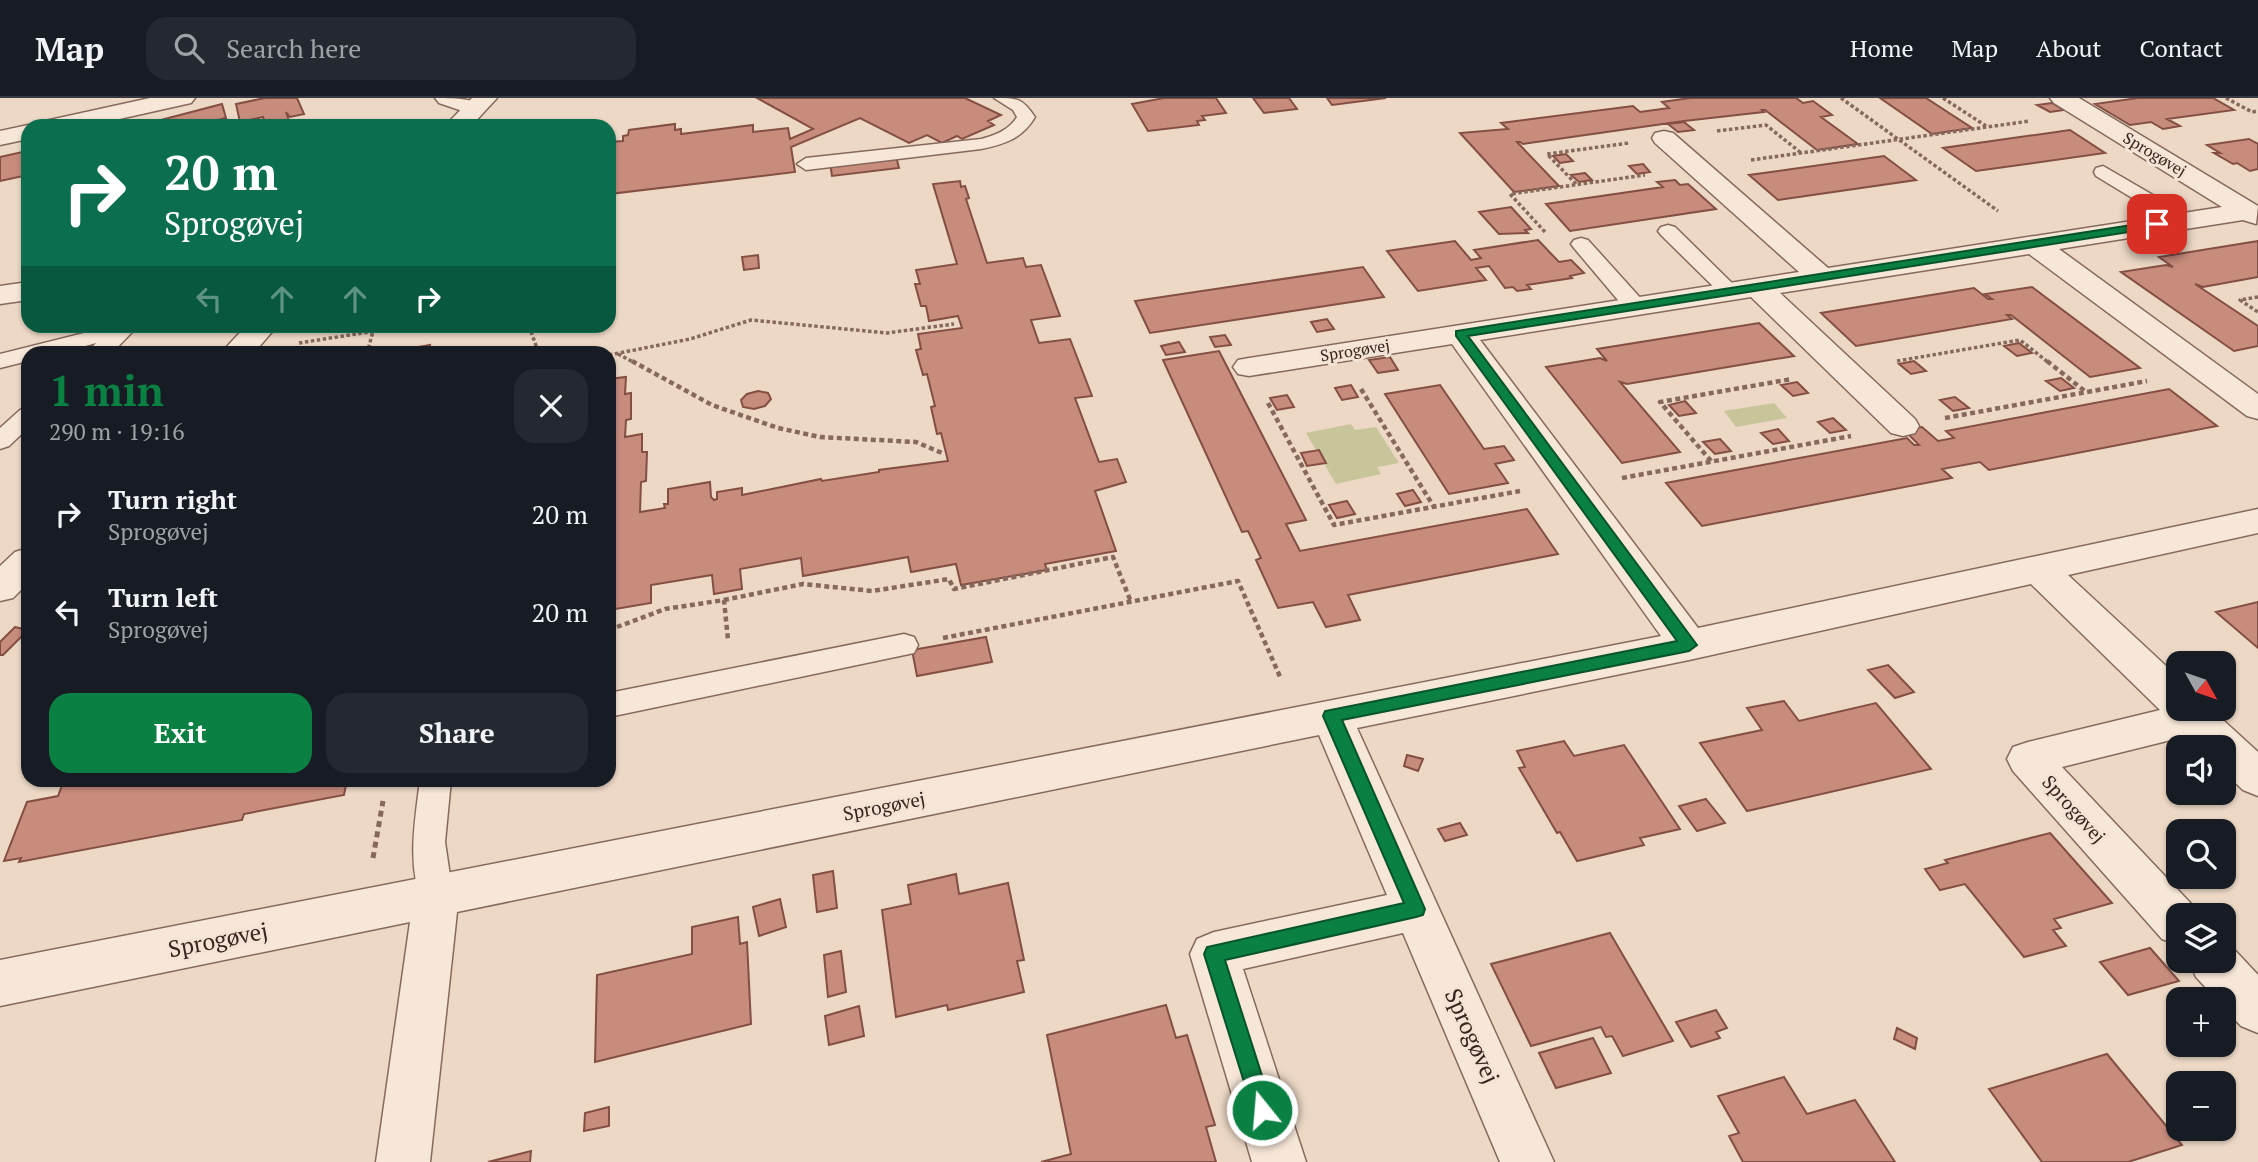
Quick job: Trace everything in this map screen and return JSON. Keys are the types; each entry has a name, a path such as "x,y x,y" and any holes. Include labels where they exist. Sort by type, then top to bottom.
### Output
{"street":[{"path":"86,119 183,98"},
{"path":"447,98 480,103"},
{"name":"Sprogøvej","path":"2062,98 2253,214"},
{"path":"464,119 480,103"},
{"path":"0,138 21,134"},
{"path":"1664,138 1821,277"},
{"name":"Sprogøvej","path":"1249,368 2182,220 2253,214"},
{"path":"2034,244 2258,409"},
{"path":"0,295 21,291"},
{"path":"1745,291 1903,426"},
{"path":"1460,334 1689,645"},
{"name":"Sprogøvej","path":"0,983 1689,645 2258,522"},
{"path":"0,588 21,568"},
{"path":"2038,569 2166,691"},
{"name":"Sprogøvej","path":"1331,716 1527,1162"},
{"name":"Sprogøvej","path":"2166,716 2028,759 2166,910"},
{"path":"2198,721 2258,778"},
{"path":"400,1161 436,896"},
{"path":"1279,1162 1214,954 1416,909"},
{"path":"2224,973 2258,1010"}],"lane":[{"path":"806,164 981,144 1005,138 1021,128 1026,117 1019,106 1003,98"},
{"path":"2103,172 2182,220"},
{"path":"1668,231 1745,291"},
{"path":"1581,244 1636,307"},
{"path":"59,346 109,333"},
{"path":"106,346 120,333"},
{"path":"0,361 21,356"},
{"path":"616,704 904,645"},
{"path":"435,787 429,842 436,896"}],"path":[{"path":"1841,98 2028,232 2034,244"},
{"path":"1943,98 1987,127"},
{"path":"2226,98 2252,112 2258,111"},
{"path":"2258,297 2240,300 2258,312"},
{"path":"617,354 690,339 751,320 887,333 954,324"},
{"path":"247,342 301,343 361,333"},
{"path":"1338,353 1434,506"},
{"path":"617,354 712,405 778,428 820,437 916,442 943,453"},
{"path":"1249,368 1334,525 1569,482 1593,483 2206,370"},
{"path":"616,627 645,613 680,604 724,600 803,584 872,591 949,579 954,589 1113,557 1131,602"},
{"path":"904,645 1238,581 1282,682 1331,716"},
{"path":"724,600 732,680"},
{"path":"365,910 384,793"}],"shaded area":[{"path":"1774,403 1787,418 1736,427 1724,411"},
{"path":"1351,424 1355,430 1376,427 1399,463 1377,467 1381,474 1336,484 1306,433"}],"building":[{"path":"265,98 297,98 304,114 290,117 286,112 288,119 239,119 236,104"},
{"path":"757,98 965,98 1001,115 988,121 994,125 962,139 957,136 942,143 927,135 909,143 860,118 791,147 795,172 616,193 616,142 623,141 623,136 628,135 629,130 675,124 675,130 681,129 681,134 753,125 753,132 788,128 790,139 813,129"},
{"path":"1164,98 1216,98 1226,113 1202,116 1205,120 1197,121 1199,125 1148,131 1132,104"},
{"path":"1253,98 1289,98 1297,109 1264,113"},
{"path":"1327,98 1386,98 1332,105"},
{"path":"1690,98 1796,98 1803,103 1813,101 1832,115 1821,117 1858,144 1817,150 1765,110 1523,144 1517,142 1559,186 1514,192 1460,133 1508,129 1501,123 1633,106 1640,112 1669,108 1662,102"},
{"path":"1880,98 1926,98 1972,128 1932,134"},
{"path":"2138,98 2213,98 2234,110 2167,119 2180,126 2163,129 2151,122 2130,125 2095,104"},
{"path":"2052,103 2064,110 2050,112 2037,105"},
{"path":"222,104 226,118 222,119 165,119"},
{"path":"1684,122 1694,130 1678,132 1668,124"},
{"path":"2070,130 2105,153 1976,171 1943,148"},
{"path":"2249,139 2258,144 2258,169 2250,171 2214,153 2220,153 2207,145"},
{"path":"21,152 21,176 0,181 0,157"},
{"path":"1566,154 1573,161 1560,163 1553,156"},
{"path":"896,156 899,168 832,176 830,163"},
{"path":"1884,156 1916,180 1778,200 1749,175"},
{"path":"1643,164 1650,172 1637,174 1629,166"},
{"path":"1585,173 1592,180 1579,182 1571,175"},
{"path":"1675,180 1680,185 1688,184 1716,209 1570,231 1546,204 1663,187 1657,182"},
{"path":"960,181 961,187 965,186 969,198 966,199 987,263 1023,258 1026,267 1041,265 1060,316 1031,320 1039,343 1070,339 1092,396 1075,398 1099,462 1117,459 1126,482 1095,491 1116,551 1045,564 1047,570 961,585 956,564 911,572 908,557 803,576 801,558 740,569 742,589 714,594 712,575 651,585 651,603 616,609 616,378 626,377 625,394 631,393 631,419 626,420 625,437 642,434 642,452 647,452 646,481 641,482 640,512 665,508 664,504 668,504 668,489 710,482 711,497 714,500 717,499 717,492 742,488 742,495 821,479 822,481 948,461 941,433 937,434 931,407 935,406 927,374 923,375 916,350 921,349 918,334 962,328 958,316 929,321 926,306 921,306 915,284 920,284 916,270 957,264 933,184"},
{"path":"1511,207 1531,229 1525,230 1528,233 1499,234 1479,212"},
{"path":"1538,240 1559,262 1571,260 1584,273 1570,276 1572,278 1527,285 1531,289 1517,291 1513,287 1505,288 1489,266 1476,268 1486,280 1418,291 1387,251 1455,241 1471,260 1481,258 1474,250"},
{"path":"2258,241 2258,277 2203,287 2195,284 2258,326 2258,346 2234,351 2121,272 2166,265 2173,267 2159,257"},
{"path":"758,255 759,268 744,270 742,257"},
{"path":"1363,267 1384,297 1150,333 1135,301"},
{"path":"2032,287 2140,368 2090,377 2011,315 2007,315 2012,319 1856,346 1821,313 1974,288 1992,299 1985,294"},
{"path":"1327,319 1334,329 1317,332 1311,322"},
{"path":"1759,323 1794,356 1627,384 1620,382 1680,452 1622,463 1546,367 1600,358 1607,361 1597,349"},
{"path":"1225,335 1231,345 1215,347 1210,337"},
{"path":"1179,342 1185,352 1166,355 1161,346"},
{"path":"2019,343 2032,353 2017,356 2004,346"},
{"path":"1219,351 1306,520 1286,524 1300,551 1527,509 1558,554 1348,595 1360,620 1326,627 1313,602 1278,608 1256,560 1261,558 1248,531 1242,532 1163,360"},
{"path":"1390,357 1398,370 1378,373 1369,360"},
{"path":"1914,361 1926,371 1911,374 1899,364"},
{"path":"2061,378 2074,388 2060,391 2046,381"},
{"path":"1797,382 1808,393 1793,396 1781,385"},
{"path":"1351,385 1358,397 1342,400 1335,388"},
{"path":"1440,385 1484,449 1504,446 1514,460 1495,464 1508,483 1449,494 1385,394"},
{"path":"2169,389 2217,426 1989,470 1980,462 1942,469 1952,478 1702,526 1666,483 1907,438 1914,445 1919,445 1904,430 1922,427 1938,441 1954,438 1946,431"},
{"path":"758,391 768,393 771,399 765,406 754,409 743,407 741,400 747,394"},
{"path":"1287,395 1294,407 1277,410 1270,398"},
{"path":"1955,397 1969,408 1953,411 1940,400"},
{"path":"1685,401 1696,413 1679,416 1669,405"},
{"path":"1833,418 1846,430 1830,433 1818,422"},
{"path":"1778,429 1789,441 1773,444 1761,433"},
{"path":"1720,439 1731,451 1715,454 1703,442"},
{"path":"1319,450 1326,463 1307,466 1301,453"},
{"path":"1413,490 1421,502 1405,506 1397,494"},
{"path":"1347,501 1355,514 1337,518 1329,505"},
{"path":"2258,602 2258,648 2216,612"},
{"path":"15,627 21,628 21,637 3,655 0,655 0,642"},
{"path":"986,637 992,662 917,676 912,650"},
{"path":"1888,665 1914,692 1895,698 1868,670"},
{"path":"1784,701 1799,721 1876,703 1931,769 1747,811 1700,743 1762,730 1747,708"},
{"path":"1564,741 1574,756 1624,745 1680,829 1640,838 1644,845 1577,861 1560,832 1557,833 1519,768 1525,767 1517,751"},
{"path":"1407,755 1423,759 1418,771 1404,766"},
{"path":"61,787 346,787 344,795 244,814 242,820 19,862 21,858 4,861 27,802 58,796"},
{"path":"1706,799 1725,823 1697,831 1679,806"},
{"path":"1460,823 1467,835 1445,841 1438,829"},
{"path":"2050,833 2112,903 2054,919 2061,928 2053,930 2066,946 2024,957 1965,884 1940,890 1925,869 1948,863 1945,860"},
{"path":"833,871 837,908 817,912 813,875"},
{"path":"956,874 959,894 1008,883 1024,960 1017,961 1024,992 948,1010 947,1005 896,1017 882,910 911,904 908,885"},
{"path":"780,899 786,927 759,936 753,907"},
{"path":"738,917 740,944 747,942 751,1024 595,1062 597,975 692,954 692,927"},
{"path":"1610,933 1673,1041 1623,1056 1612,1036 1606,1037 1601,1027 1531,1046 1491,964"},
{"path":"2150,948 2166,966 2166,973 2172,973 2179,981 2128,995 2100,962"},
{"path":"841,951 846,992 828,997 824,955"},
{"path":"1166,1005 1176,1038 1187,1035 1215,1125 1206,1127 1216,1162 1041,1162 1071,1154 1047,1035"},
{"path":"859,1006 864,1036 829,1045 825,1016"},
{"path":"1716,1010 1727,1028 1716,1032 1720,1038 1691,1047 1676,1022"},
{"path":"1897,1028 1917,1038 1915,1049 1894,1039"},
{"path":"1593,1038 1611,1073 1556,1088 1539,1053"},
{"path":"2107,1054 2166,1126 2166,1141 2179,1141 2182,1145 2128,1162 2042,1162 1989,1089"},
{"path":"1784,1077 1807,1114 1855,1100 1895,1162 1743,1162 1729,1136 1739,1133 1718,1096"},
{"path":"609,1107 609,1126 584,1131 585,1113"},
{"path":"531,1151 530,1162 488,1162"}],"route":[{"path":"1262,1110 1214,954 1416,909 1331,716 1689,645 1460,334 1759,289 2157,224"}]}
